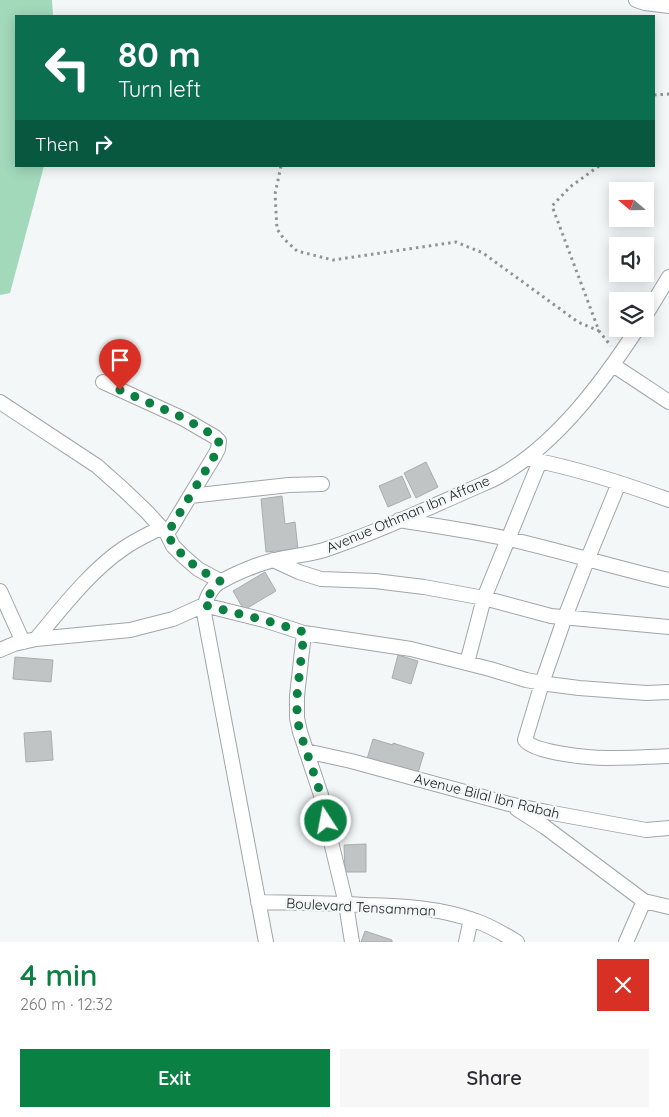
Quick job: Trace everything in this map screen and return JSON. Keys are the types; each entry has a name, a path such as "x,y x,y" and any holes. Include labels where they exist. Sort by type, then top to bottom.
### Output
{"street":[{"path":"636,0 669,6"},
{"path":"654,301 669,277"},
{"name":"Avenue Othman Ibn Affane","path":"220,581 273,560 321,551 356,539 504,474 526,458 553,434 581,405 616,361 632,337"},
{"path":"616,361 668,399"},
{"path":"30,641 106,562 123,548 140,538 164,531 190,496 215,455 219,444 218,438 184,418 103,382"},
{"path":"0,402 96,466 130,495 164,531 173,546 183,556 198,569 220,581 204,605 204,612 266,942"},
{"path":"526,458 583,471 669,500"},
{"path":"467,663 484,598 540,461"},
{"path":"619,483 566,617 542,683 525,740 528,745 564,754 605,758 669,756"},
{"path":"190,496 322,484"},
{"path":"398,520 509,539 669,580"},
{"path":"273,560 299,572 321,579 375,581 424,587 484,598 551,616 669,626"},
{"path":"0,591 30,641"},
{"path":"0,650 30,641 130,630 173,619 204,605 304,632 424,652 542,683 646,693 669,692"},
{"path":"304,632 297,718 321,795 346,904 352,942"},
{"name":"Avenue Bilal Ibn Rabah","path":"306,750 510,804 646,830 669,828"},
{"path":"510,804 545,827 644,901 669,907"},
{"path":"626,942 644,901"},
{"name":"Boulevard Tensamman","path":"258,902 346,904 441,911 471,919 499,931 517,942"},
{"path":"466,942 471,919"}],"path":[{"path":"655,95 669,94"},
{"path":"280,167 275,194 277,229 284,239 297,251 333,260 456,242 483,253 578,322 599,331"},
{"path":"598,167 570,187 552,206 599,331 616,361"}],"green space":[{"path":"0,0 52,0 53,15 15,15 15,167 44,167 10,293 0,295"}],"building":[{"path":"426,462 438,487 416,498 404,473"},
{"path":"402,476 411,497 388,507 379,486"},
{"path":"282,496 285,524 295,522 298,549 266,552 261,499"},
{"path":"265,572 276,591 244,610 233,591"},
{"path":"398,655 418,661 411,684 392,678"},
{"path":"15,657 53,660 51,682 13,679"},
{"path":"51,731 53,760 26,762 24,733"},
{"path":"373,739 424,753 417,776 367,759"},
{"path":"366,844 366,872 345,872 344,845"},
{"path":"365,931 392,940 392,942 361,942"}],"route":[{"path":"120,390 184,418 218,438 219,444 215,455 167,534 173,546 183,556 198,569 220,581 204,605 304,632 297,696 297,718 321,795 326,821"}]}
